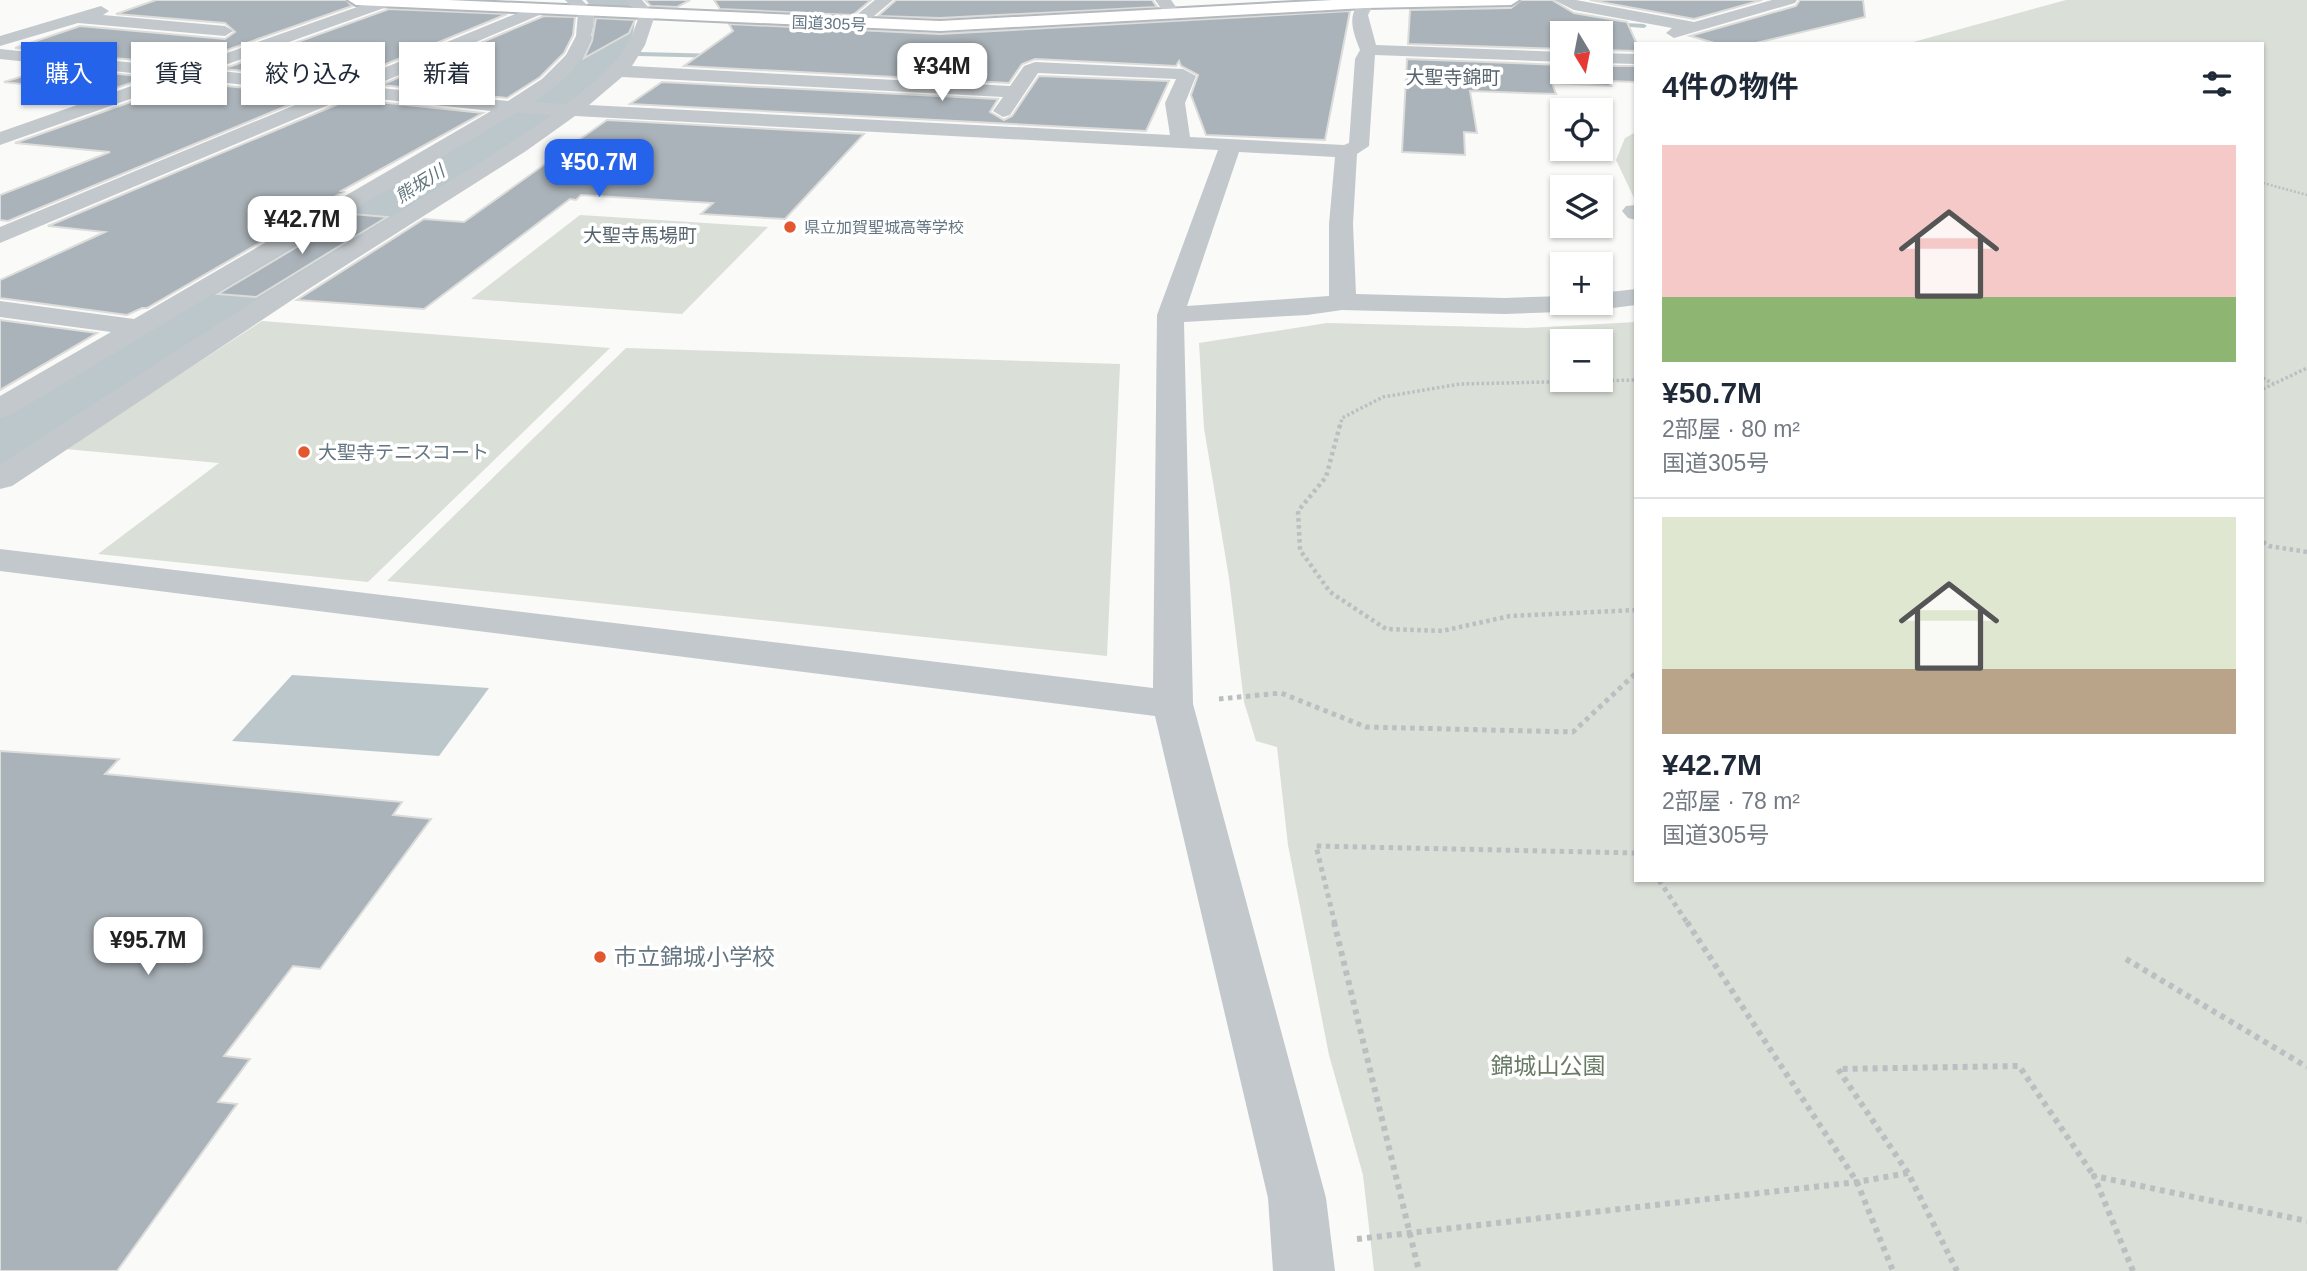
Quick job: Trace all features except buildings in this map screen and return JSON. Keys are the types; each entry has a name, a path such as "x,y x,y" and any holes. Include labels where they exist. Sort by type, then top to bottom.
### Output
{"highway":[{"name":"国道305号","path":"356,0 538,10 639,10 855,24 975,25 1168,7 1511,0"}],"street":[{"path":"855,24 885,0"},
{"path":"1562,0 1574,5 1699,28"},
{"path":"1672,42 1668,38 1676,32 1699,28 1790,0"},
{"path":"227,57 389,1"},
{"path":"1369,50 1359,25 1361,10 1370,2"},
{"path":"0,41 128,4"},
{"path":"0,409 136,327 517,108 570,63 584,39 588,23 587,8"},
{"path":"385,75 538,10"},
{"path":"0,479 569,111 627,62 642,36 639,10"},
{"path":"78,18 225,31"},
{"path":"1369,50 1550,57"},
{"path":"385,93 517,108 1346,151 1359,146 1364,59 1369,50"},
{"path":"0,54 131,67"},
{"path":"1614,58 1634,59"},
{"path":"990,132 1030,69 1035,67 1183,74 1187,76 1175,103 1181,143"},
{"path":"618,71 1016,92"},
{"path":"0,139 131,91"},
{"path":"0,236 313,105"},
{"path":"1230,146 1170,315 1173,704 1297,1198 1303,1258"},
{"path":"1342,302 1344,280 1341,229 1346,151"},
{"path":"1613,300 1634,297"},
{"path":"1170,315 1342,302 1504,306 1550,304"},
{"path":"0,309 136,327"},
{"path":"0,560 1173,704"}],"path":[{"path":"2264,183 2307,195"},
{"path":"2264,389 2307,368"},
{"path":"2264,379 2274,384"},
{"path":"1634,380 1460,384 1383,397 1342,418 1326,477 1298,511 1300,550 1330,592 1386,629 1442,631 1510,616 1634,610"},
{"path":"2264,542 2307,552"},
{"path":"1173,704 1281,692 1366,727 1573,732 1634,675"},
{"path":"1419,1271 1316,846 1634,853"},
{"path":"1660,882 1857,1182 1893,1271"},
{"path":"2126,959 2307,1067"},
{"path":"1957,1271 1908,1173 1838,1069 2019,1066 2094,1176 2133,1271"},
{"path":"1303,1258 1412,1234 1857,1182 1908,1173"},
{"path":"2094,1176 2307,1221"}],"green space":[{"name":"錦城山公園","path":"2066,0 2307,0 2307,1271 1374,1271 1363,1175 1329,1055 1288,845 1277,747 1256,741 1244,702 1229,578 1204,428 1199,343 1327,323 1527,328 1634,322 1634,882 2264,882 2264,42 1913,42"},
{"path":"1634,133 1634,198 1616,160 1625,138"},
{"path":"580,215 768,227 682,314 471,299"},
{"name":"大聖寺テニスコート","path":"262,321 610,348 368,582 98,554 219,463 65,449"},
{"path":"626,348 1120,364 1107,656 387,581"}],"shaded area":[{"path":"292,675 489,688 439,756 232,741"}],"waterway":[{"name":"熊坂川","path":"0,445 564,95 590,67 613,36 615,10 605,0"},
{"path":"1614,24 1644,26"},
{"path":"600,53 721,56"}],"place":[{"name":"県立加賀聖城高等学校","path":"790,227"},
{"name":"大聖寺テニスコート","path":"304,452"},
{"name":"市立錦城小学校","path":"600,957"}],"district":[{"name":"大聖寺錦町","path":"1453,77"},
{"name":"大聖寺馬場町","path":"640,235"}]}
